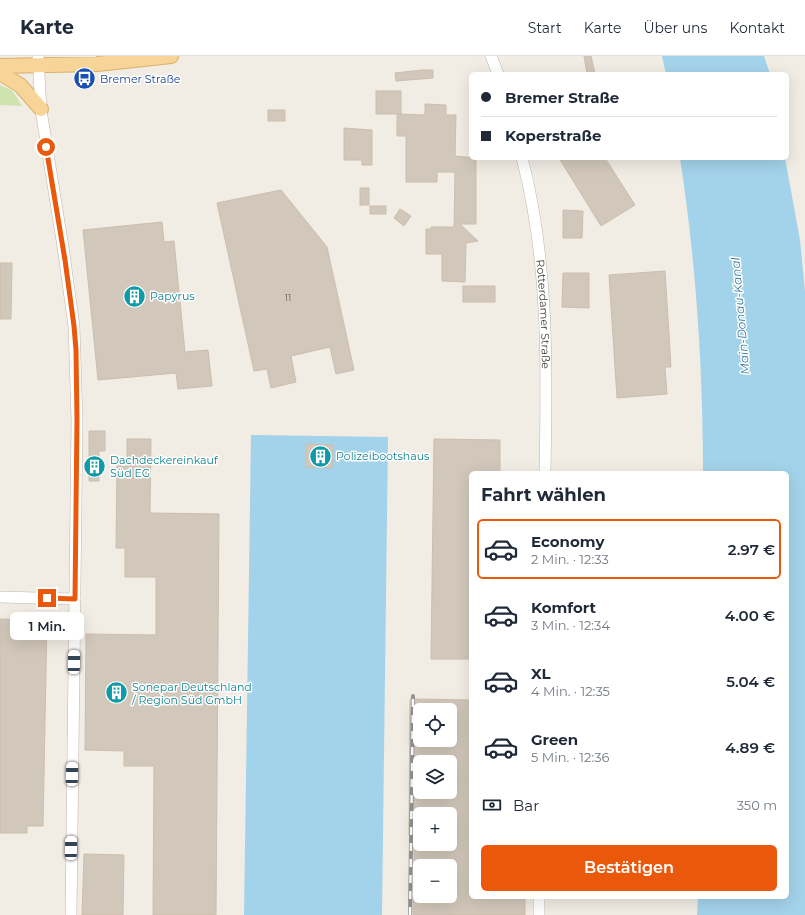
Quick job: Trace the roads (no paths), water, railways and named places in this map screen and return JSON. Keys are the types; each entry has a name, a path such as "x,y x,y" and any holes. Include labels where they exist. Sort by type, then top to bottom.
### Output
{"main road":[{"path":"0,66 38,61 97,64 171,56"},
{"path":"0,73 20,85 41,109"}],"street":[{"path":"491,56 497,72"},
{"path":"38,61 44,133 63,247 76,350 77,420 71,915"},
{"name":"Rotterdamer Straße","path":"522,160 535,221 544,303 546,424 545,471"},
{"path":"0,597 75,599"},
{"path":"539,899 539,915"}],"water":[{"path":"662,56 764,56 769,72 666,72"},
{"name":"Main-Donau-Kanal","path":"680,160 785,160 800,240 805,291 805,915 697,915 698,899 789,899 789,471 703,471 702,394 698,315 686,197"},
{"path":"251,435 388,437 382,915 244,915"}],"railway":[{"path":"410,915 413,696"}],"place":[{"name":"Bremer Straße","path":"84,79"},
{"name":"Papyrus","path":"135,296"},
{"name":"Polizeibootshaus","path":"320,456"},
{"name":"Dachdeckereinkauf Süd EG","path":"94,466"},
{"name":"Sonepar Deutschland / Region Süd GmbH","path":"117,693"}]}
